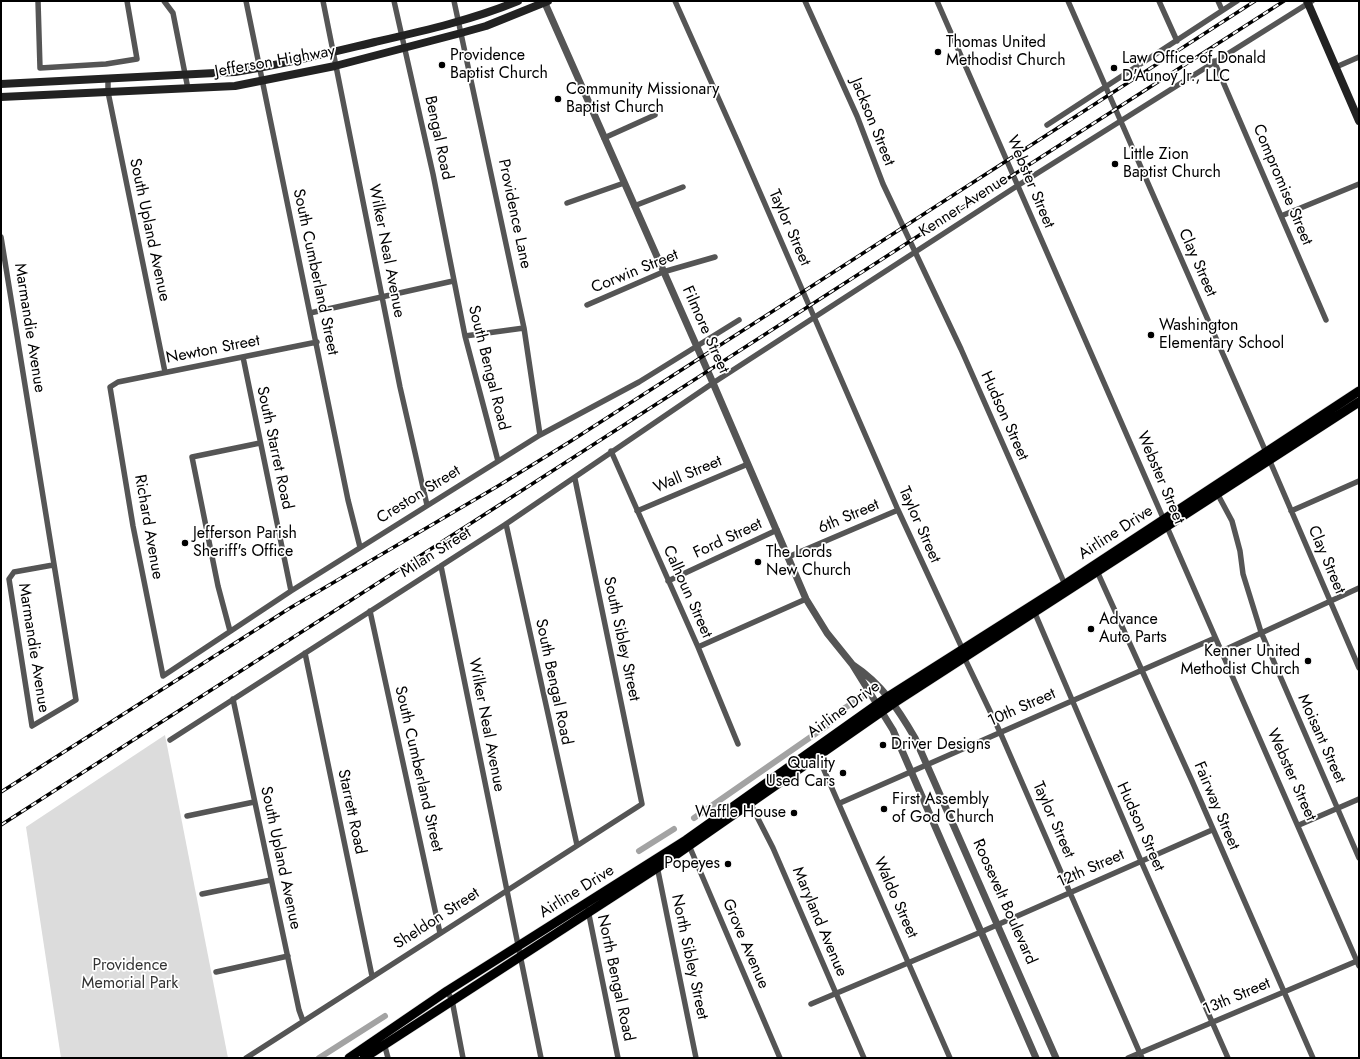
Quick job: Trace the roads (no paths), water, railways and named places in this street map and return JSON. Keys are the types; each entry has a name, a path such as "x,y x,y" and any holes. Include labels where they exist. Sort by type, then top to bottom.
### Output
{"highway":[{"name":"Airline Drive","path":"1166,523 1217,493 1358,393"},
{"name":"Airline Drive","path":"364,1058 383,1041 448,991 519,945 587,908 656,865 880,708 962,648 1066,587 1268,456 1359,402"},
{"name":"Airline Drive","path":"891,700 964,657 1032,608"},
{"name":"Airline Drive","path":"349,1058 383,1041 452,1000 521,956 587,908"}],"main road":[{"name":"Jefferson Highway","path":"1,84 235,72 260,68 401,36 489,13 518,1"},
{"name":"Jefferson Highway","path":"1,98 235,86 335,66 461,33 486,26 546,2"},
{"path":"1309,2 1359,121"}],"street":[{"path":"38,1 40,68 106,64 137,59 127,1"},
{"path":"164,1 173,13 188,89"},
{"name":"South Cumberland Street","path":"246,1 348,500 360,547"},
{"name":"Wilker Neal Avenue","path":"323,1 382,297 427,505"},
{"name":"Bengal Road","path":"394,1 433,174 453,281"},
{"name":"Providence Lane","path":"454,1 524,328 540,434"},
{"name":"Taylor Street","path":"674,1 738,142 898,510 962,648 964,657 1000,732 1071,892 1141,1055"},
{"name":"Jackson Street","path":"805,1 857,116 883,184 916,253"},
{"name":"Webster Street","path":"937,1 1215,638 1299,825 1358,963"},
{"name":"Clay Street","path":"1068,1 1268,456 1359,668"},
{"path":"1159,1 1177,40"},
{"path":"1218,1 1222,10"},
{"path":"1047,125 1106,88 1237,1"},
{"name":"Filmore Street","path":"546,2 806,599 827,633 852,664 880,708"},
{"name":"Kenner Avenue","path":"713,384 1017,186 1309,2"},
{"path":"1336,67 1359,57"},
{"name":"Compromise Street","path":"1214,61 1326,320"},
{"name":"South Upland Avenue","path":"108,79 108,92 165,372"},
{"path":"604,138 655,115"},
{"path":"567,203 624,183"},
{"path":"1281,216 1359,184"},
{"path":"634,206 683,187"},
{"name":"Marmandie Avenue","path":"1,237 76,700 32,726 9,579 14,572 53,565"},
{"name":"Hudson Street","path":"916,253 961,349 1066,587"},
{"name":"Corwin Street","path":"587,305 663,272 715,257"},
{"path":"310,313 453,281"},
{"name":"South Bengal Road","path":"453,281 465,336 498,461"},
{"name":"Creston Street","path":"163,676 291,591 540,434 639,382 739,320"},
{"path":"465,336 524,328"},
{"name":"Newton Street","path":"115,384 118,382 165,372 316,342"},
{"name":"South Starret Road","path":"243,357 291,591"},
{"name":"Richard Avenue","path":"115,384 110,388 134,526 163,676"},
{"name":"Milan Street","path":"170,740 575,479 611,451 713,384"},
{"path":"230,631 218,586 192,457 260,443"},
{"name":"Calhoun Street","path":"611,451 698,647 738,744"},
{"name":"Wall Street","path":"637,510 748,464"},
{"name":"South Sibley Street","path":"575,479 642,804"},
{"path":"1291,511 1359,481"},
{"name":"Moisant Street","path":"1217,493 1232,521 1240,551 1243,574 1261,632 1359,858"},
{"name":"6th Street","path":"788,557 898,510"},
{"name":"South Bengal Road","path":"506,524 577,845"},
{"name":"Ford Street","path":"668,581 777,530"},
{"name":"Wilker Neal Avenue","path":"441,566 541,1058"},
{"name":"Fairway Street","path":"1096,568 1313,1058"},
{"path":"1222,651 1359,588"},
{"path":"698,647 806,599"},
{"name":"Hudson Street","path":"1032,608 1141,862 1228,1058"},
{"name":"South Cumberland Street","path":"370,611 440,933"},
{"name":"10th Street","path":"840,803 1215,638"},
{"name":"Starrett Road","path":"305,652 372,976"},
{"name":"Filmore Street","path":"852,664 873,680 891,700"},
{"name":"South Upland Avenue","path":"233,699 299,1010 303,1021"},
{"name":"Roosevelt Boulevard","path":"891,700 915,738 928,764 1056,1058"},
{"name":"Roosevelt Boulevard","path":"880,708 893,730 910,772 1036,1058"},
{"name":"Waldo Street","path":"816,752 840,803 950,1058"},
{"path":"1299,825 1359,799"},
{"name":"Maryland Avenue","path":"749,800 773,848 864,1058"},
{"path":"187,816 254,802"},
{"name":"Sheldon Street","path":"246,1058 642,804"},
{"name":"12th Street","path":"811,1004 981,932 1212,830"},
{"name":"Grove Avenue","path":"688,843 780,1058"},
{"name":"North Sibley Street","path":"656,865 696,1058"},
{"path":"202,894 271,880"},
{"name":"North Bengal Road","path":"587,908 618,1058"},
{"path":"216,972 288,956"},
{"name":"13th Street","path":"1128,1058 1141,1055 1212,1021 1284,991 1358,963"},
{"path":"448,991 452,1000 463,1058"},
{"path":"383,1041 388,1058"}],"waterway":[{"path":"694,818 828,725 843,709 861,698"},
{"path":"639,851 674,829"},
{"path":"319,1058 385,1016"}],"railway":[{"path":"1,792 290,608 498,486 571,441 1255,1"},
{"path":"1,825 1284,1"}],"place":[{"name":"Thomas United Methodist Church","path":"938,52"},
{"name":"Providence Baptist Church","path":"442,65"},
{"name":"Law Office of Donald D'Aunoy Jr., LLC","path":"1114,68"},
{"name":"Community Missionary Baptist Church","path":"558,99"},
{"name":"Little Zion Baptist Church","path":"1115,164"},
{"name":"Washington Elementary School","path":"1151,335"},
{"name":"Jefferson Parish Sheriff's Office","path":"185,543"},
{"name":"The Lords New Church","path":"758,562"},
{"name":"Advance Auto Parts","path":"1091,629"},
{"name":"Kenner United Methodist Church","path":"1308,661"},
{"name":"Driver Designs","path":"883,745"},
{"name":"Quality Used Cars","path":"843,773"},
{"name":"First Assembly of God Church","path":"884,809"},
{"name":"Waffle House","path":"794,813"},
{"name":"Popeyes","path":"728,864"}],"park label":[{"name":"Providence Memorial Park","path":"130,975"}]}
